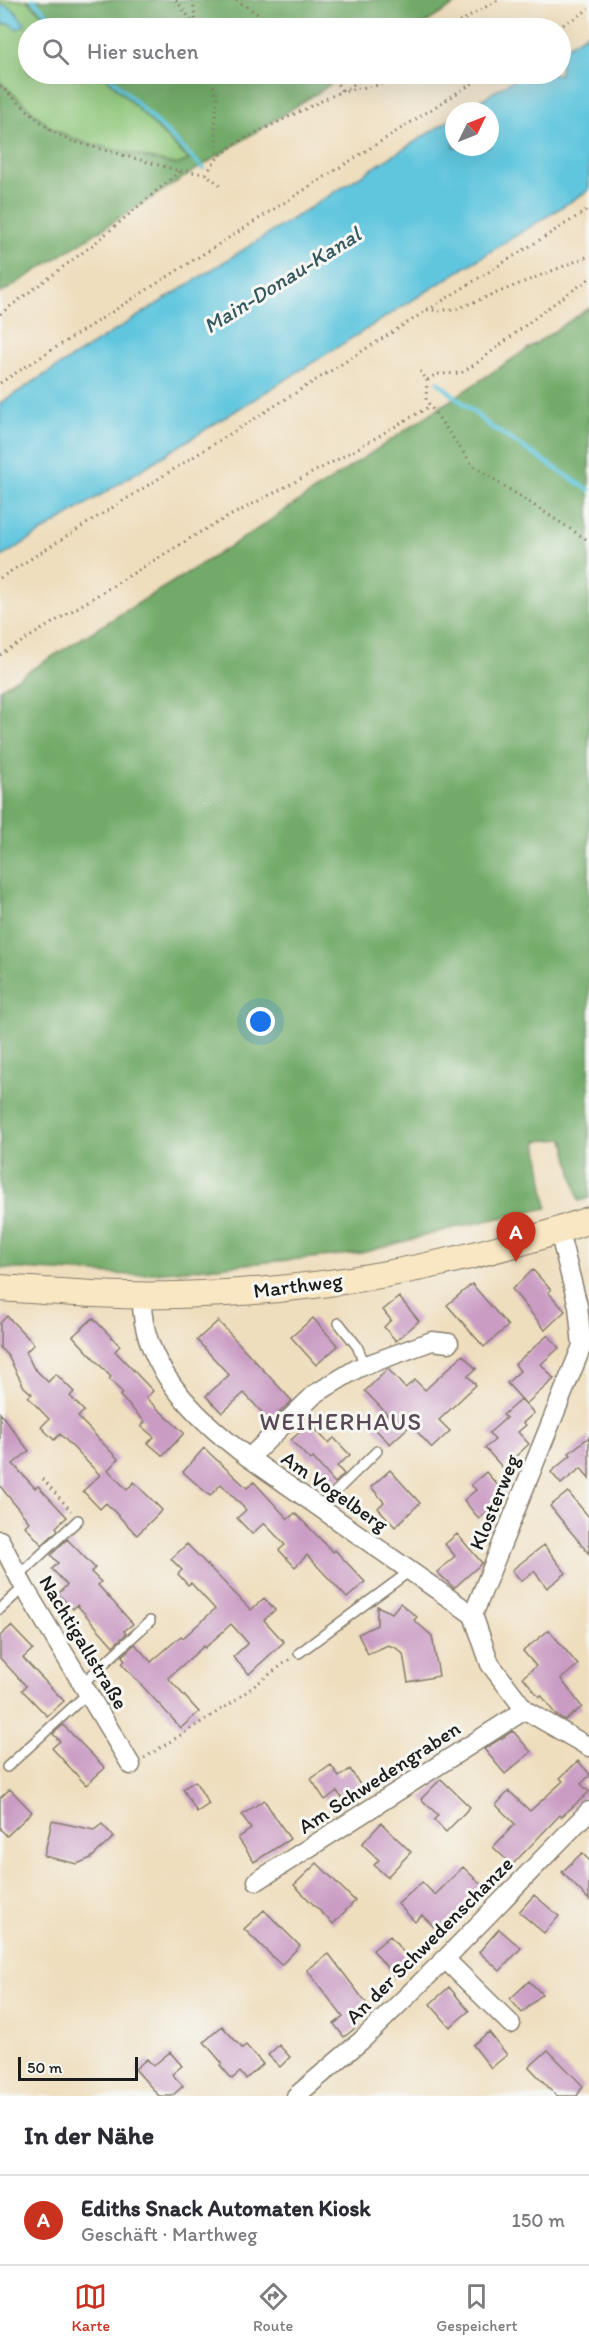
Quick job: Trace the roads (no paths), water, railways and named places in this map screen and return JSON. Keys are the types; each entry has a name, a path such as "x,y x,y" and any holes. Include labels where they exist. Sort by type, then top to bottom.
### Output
{"main road":[{"name":"Marthweg","path":"0,1288 142,1296 242,1291 362,1277 449,1260 559,1231 589,1220"}],"street":[{"name":"Klosterweg","path":"472,1615 582,1346 578,1306 559,1231"},
{"name":"Am Vogelberg","path":"142,1296 143,1324 165,1373 193,1410 225,1440 249,1458 472,1615"},
{"path":"249,1458 315,1394 365,1365 432,1341 449,1343"},
{"name":"Nachtigallstraße","path":"0,1540 21,1581 131,1765"},
{"path":"472,1615 490,1664 525,1710 589,1747"},
{"name":"Am Schwedengraben","path":"257,1881 525,1710"},
{"name":"An der Schwedenschanze","path":"296,2096 362,2040 445,1959 589,1811"},
{"path":"445,1959 511,2024"}],"lane":[{"path":"339,1323 357,1346 365,1365"},
{"path":"319,1508 376,1451"},
{"path":"0,1609 21,1581 78,1520"},
{"path":"298,1653 410,1571"},
{"path":"7,1767 150,1622"}],"water":[{"path":"3,5 16,12 20,18 18,18 18,29 10,24 2,24 0,6"},
{"name":"Main-Donau-Kanal","path":"589,32 589,190 0,558 0,403 445,123 445,156 499,156 499,102 478,102 507,84 571,84 571,44"}],"waterway":[{"path":"33,0 52,18"},
{"path":"117,84 203,168"},
{"path":"438,382 490,426 589,490"}],"place":[{"name":"Ediths Snack Automaten Kiosk","path":"516,1262"}],"district":[{"name":"WEIHERHAUS","path":"341,1421"}]}
